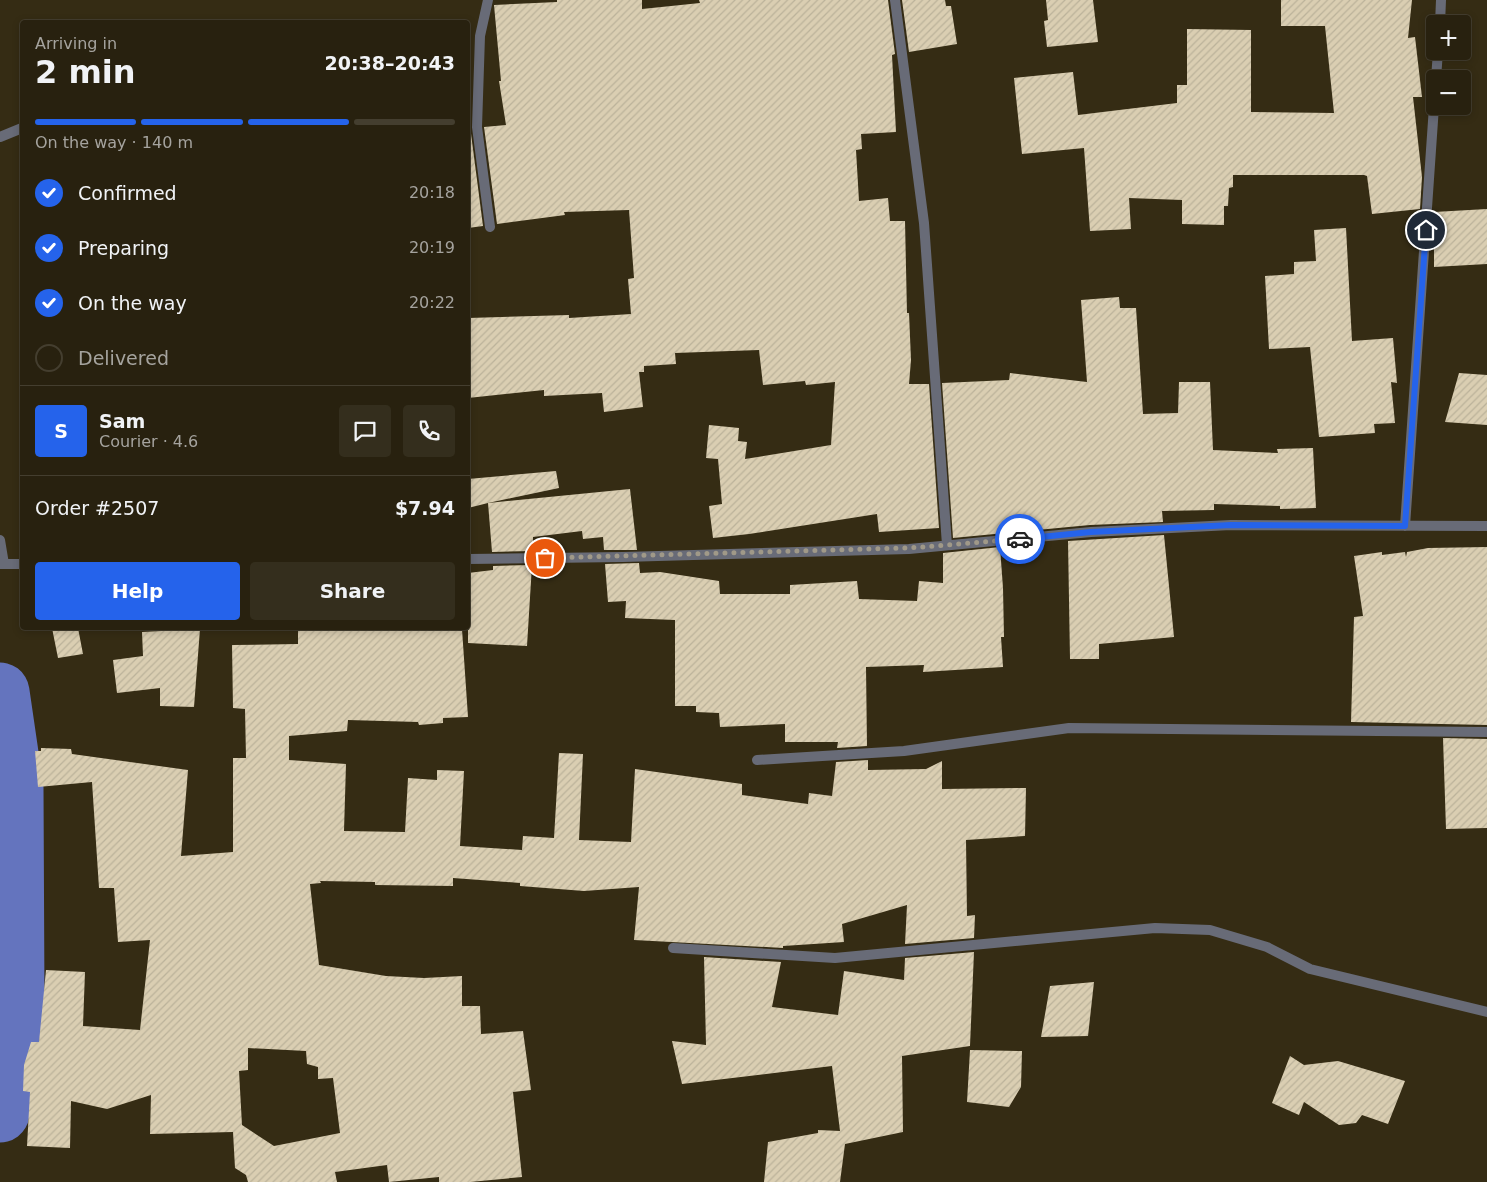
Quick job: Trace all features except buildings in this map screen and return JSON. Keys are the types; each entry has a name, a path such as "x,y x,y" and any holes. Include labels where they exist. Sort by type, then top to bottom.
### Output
{"street":[{"path":"488,0 480,36 477,126 490,227"},
{"path":"895,0 924,223 947,545"},
{"path":"1440,15 1441,0"},
{"path":"1405,526 1433,115"},
{"path":"0,137 20,129"},
{"path":"470,559 632,557 909,548 1091,532 1231,525 1487,526"},
{"path":"0,540 2,564 20,564"},
{"path":"757,760 904,751 1069,728 1487,732"},
{"path":"673,948 835,958 1156,928 1210,930 1266,947 1310,969 1487,1012"}],"waterway":[{"path":"0,692 14,788 15,1001 0,1113"}],"way so far":[{"path":"545,558 909,548 1020,539"}],"route":[{"path":"1020,539 1091,532 1231,525 1405,526 1426,230"}]}
